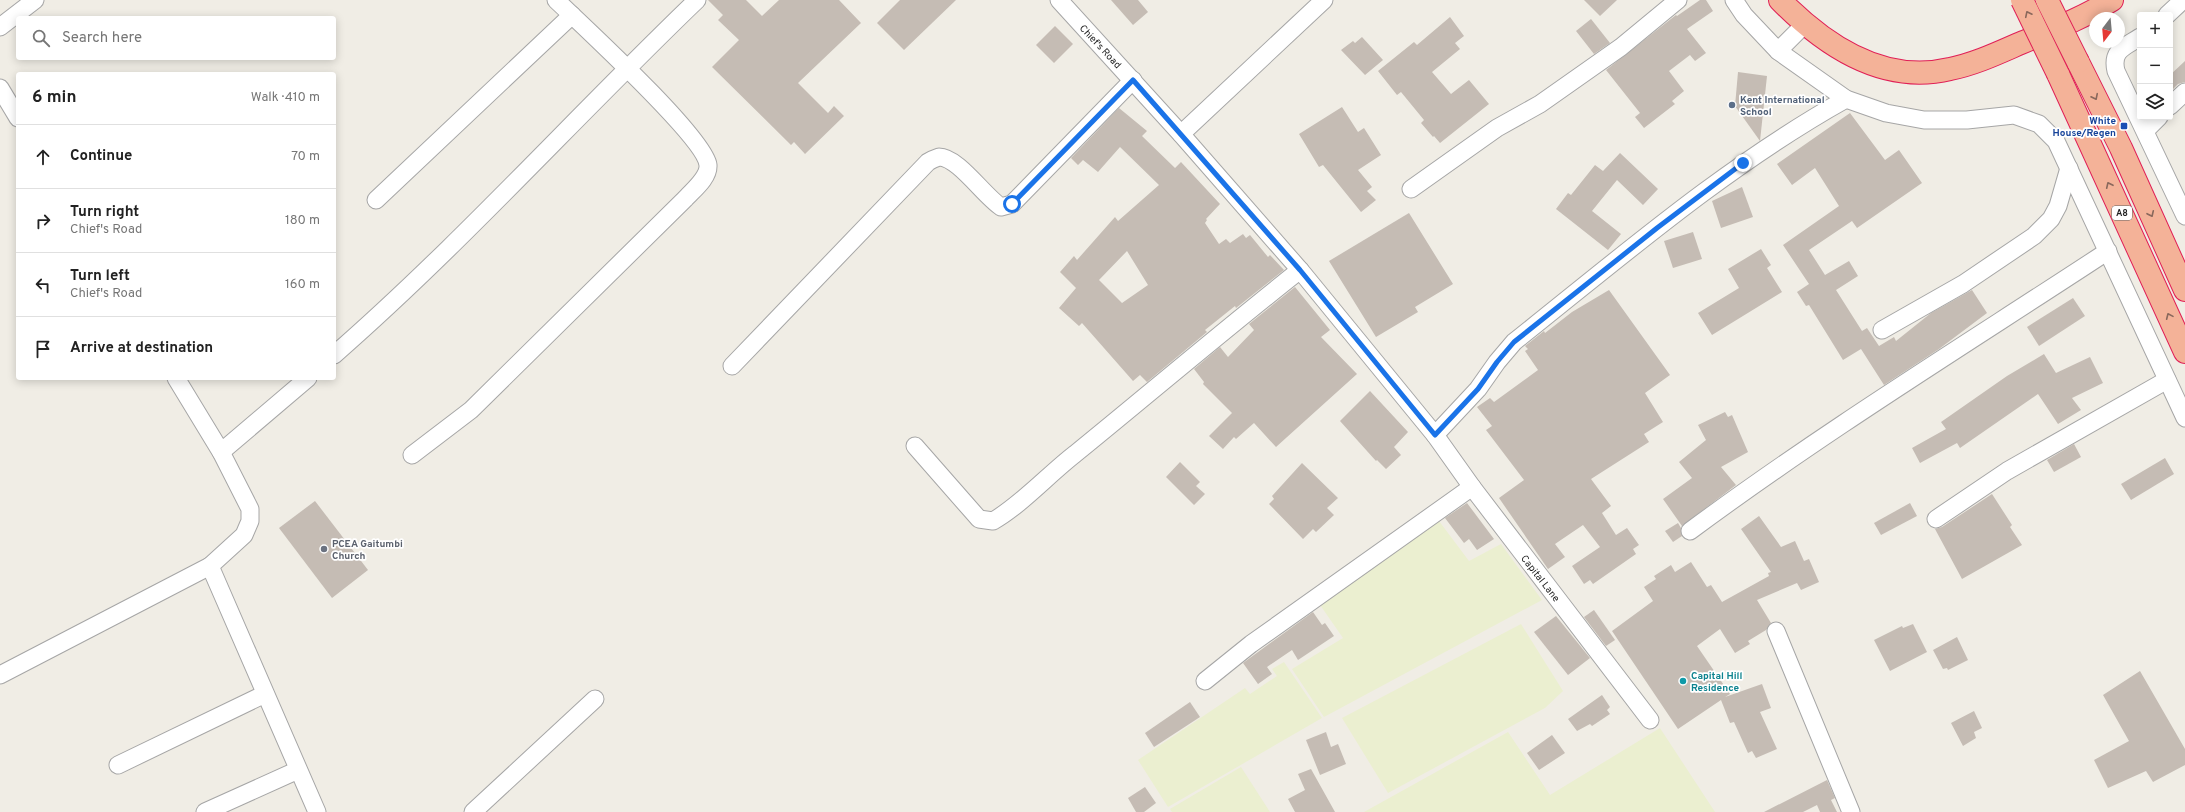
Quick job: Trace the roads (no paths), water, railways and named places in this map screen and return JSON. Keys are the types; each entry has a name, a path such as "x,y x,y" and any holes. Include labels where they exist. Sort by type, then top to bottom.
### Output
{"highway":[{"path":"1780,0 1804,25 1834,46 1863,61 1893,70 1926,72 1949,70 1979,60 2089,14 2112,0"},
{"name":"A8","path":"2022,0 2058,74 2185,352"},
{"name":"A8","path":"2047,0 2120,148 2185,290"}],"street":[{"path":"0,27 35,0"},
{"path":"412,454 471,410 685,199 706,173 708,166 706,156 686,130 626,67 556,0"},
{"path":"336,353 430,266 626,67 697,0"},
{"name":"Chief's Road","path":"1058,0 1182,134 1300,270 1435,435"},
{"path":"1182,134 1324,0"},
{"path":"1411,189 1497,128 1540,104 1621,46 1678,0"},
{"path":"1734,0 1744,15 1778,51 1846,99 1886,113 1924,120 1967,120 2014,115 2039,124 2056,141 2185,418"},
{"path":"2170,12 2183,0"},
{"path":"376,200 572,15"},
{"path":"1778,51 1804,25"},
{"path":"2137,39 2116,53 2114,62 2116,71 2146,130 2185,216"},
{"path":"732,366 928,162 939,157 948,159 961,167 990,199 1001,207 1012,204 1133,80"},
{"path":"0,88 16,115"},
{"path":"2173,103 2185,92"},
{"path":"1435,435 1478,389 1497,362 1514,342 1657,228 1743,163 1808,121 1846,99"},
{"path":"2146,130 2156,120"},
{"path":"1882,330 1963,284 2034,236 2051,219 2058,206 2069,168"},
{"path":"1690,531 1754,484 1850,418 2108,251"},
{"path":"916,446 972,512 979,518 993,521 1004,515 1050,474 1223,330 1300,270"},
{"path":"0,675 210,566 244,535 250,521 250,509 221,452 177,380"},
{"path":"221,452 306,380"},
{"path":"1936,519 2007,471 2167,380"},
{"name":"Capital Lane","path":"1435,435 1472,487 1650,720"},
{"path":"1205,681 1251,644 1472,487"},
{"path":"210,566 316,812"},
{"path":"1776,632 1851,812"},
{"path":"118,765 265,694"},
{"path":"473,812 595,699"},
{"path":"205,812 298,770"}],"place":[{"name":"Kent International School","path":"1732,105"},
{"name":"White House/Regen","path":"2124,126"},
{"name":"PCEA Gaitumbi Church","path":"324,549"},
{"name":"Capital Hill Residence","path":"1683,681"}]}
